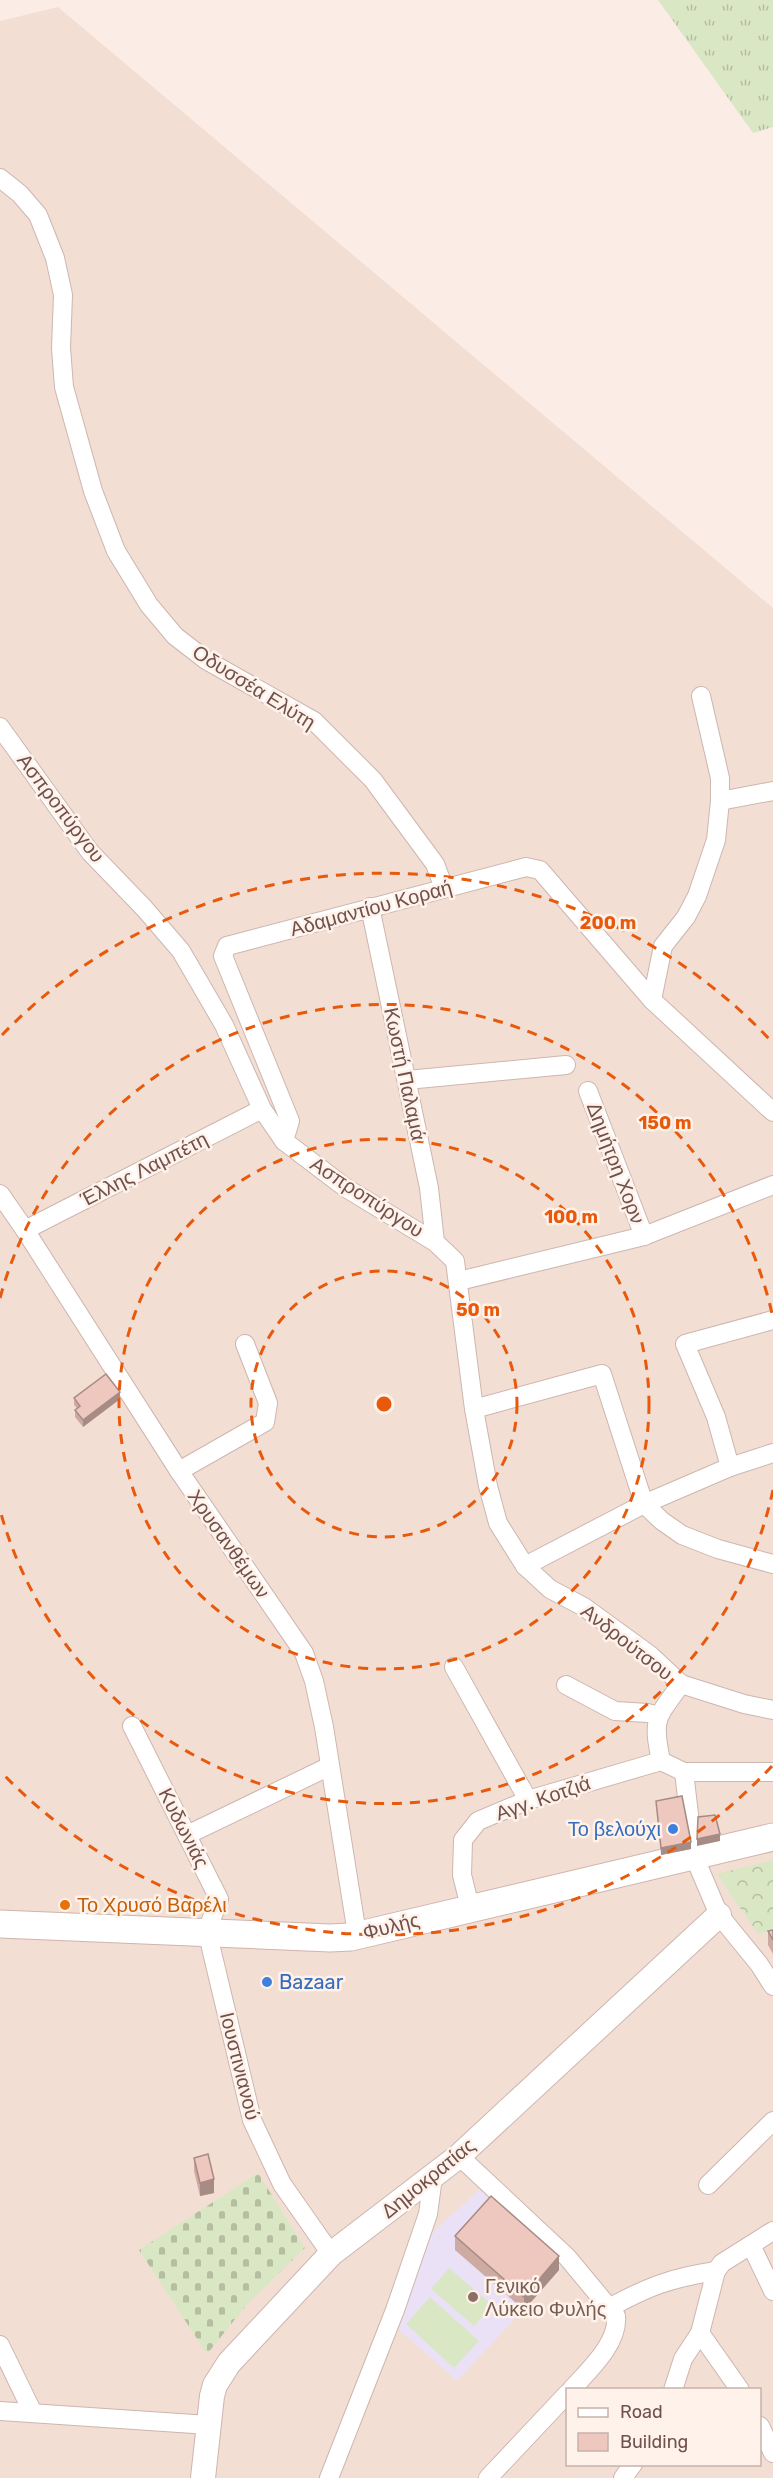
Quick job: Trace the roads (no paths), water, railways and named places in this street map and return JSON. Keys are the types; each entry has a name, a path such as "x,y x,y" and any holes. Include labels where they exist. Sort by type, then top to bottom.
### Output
{"main road":[{"name":"Φυλής","path":"0,1923 330,1938 357,1934 773,1837"}],"street":[{"name":"Οδυσσέα Ελύτη","path":"0,178 20,194 38,215 55,258 63,295 61,348 64,387 93,491 112,541 148,605 175,636 206,660 314,721 373,780 435,864 444,888"},
{"path":"701,696 720,778 716,840 697,896 686,916 663,945 652,1000 773,1112"},
{"name":"Ασπροπύργου","path":"0,727 90,852 182,951 224,1025 262,1108 284,1141 346,1188 435,1242 454,1261 459,1281 474,1409 488,1486 498,1523 525,1566"},
{"path":"720,801 773,791"},
{"name":"Αδαμαντίου Κοραή","path":"284,1141 290,1121 223,956 227,946 526,867 540,870 652,1000"},
{"name":"Κωστή Παλαμά","path":"370,907 429,1188 435,1242"},
{"path":"407,1080 566,1065"},
{"name":"Δημήτρη Χορν","path":"588,1090 644,1236"},
{"name":"Έλλης Λαμπέτη","path":"26,1230 262,1108"},
{"path":"459,1281 644,1236 773,1185"},
{"name":"Χρυσανθέμων","path":"0,1194 26,1230 179,1471 304,1653 314,1681 357,1934"},
{"path":"730,1467 716,1417 685,1344 773,1320"},
{"path":"179,1471 265,1422 268,1403 245,1344"},
{"path":"474,1409 602,1374 644,1504 662,1521 682,1534 718,1549 773,1564"},
{"path":"525,1566 644,1504 730,1467 772,1455"},
{"name":"Ανδρούτσου","path":"525,1566 550,1589 584,1607 650,1655 681,1684 744,1704 773,1710"},
{"path":"454,1667 528,1800"},
{"path":"681,1684 658,1716 655,1734 661,1761 684,1772 773,1772"},
{"path":"566,1685 615,1711 648,1713 658,1716"},
{"name":"Κυδωνιάς","path":"132,1726 219,1899 207,1931"},
{"name":"Αγγ. Κοτζιά","path":"470,1907 462,1875 463,1840 478,1821 528,1800 661,1761"},
{"path":"187,1835 330,1766"},
{"path":"684,1772 694,1856 719,1915 759,1964 773,1986"},
{"name":"Δημοκρατίας","path":"203,2478 215,2385 221,2373 331,2254 459,2156 719,1915"},
{"name":"Ιουστινιανού","path":"207,1931 252,2120 282,2184 331,2254"},
{"path":"708,2185 773,2121"},
{"path":"459,2156 567,2257 616,2316 617,2326 606,2348 573,2388"},
{"path":"329,2478 352,2425 403,2288 428,2214 433,2177"},
{"path":"674,2388 683,2359 700,2333 716,2271 722,2263 773,2231"},
{"path":"751,2245 773,2291"},
{"path":"609,2308 665,2280 716,2271"},
{"path":"700,2333 739,2388"},
{"path":"0,2345 33,2413"},
{"path":"488,2478 566,2394"},
{"path":"0,2411 209,2425"},
{"path":"761,2430 773,2453"}],"place":[{"name":"Το βελούχι","path":"673,1829"},
{"name":"Το Χρυσό Βαρέλι","path":"65,1905"},
{"name":"Bazaar","path":"267,1982"},
{"name":"Γενικό Λύκειο Φυλής","path":"473,2297"}]}
